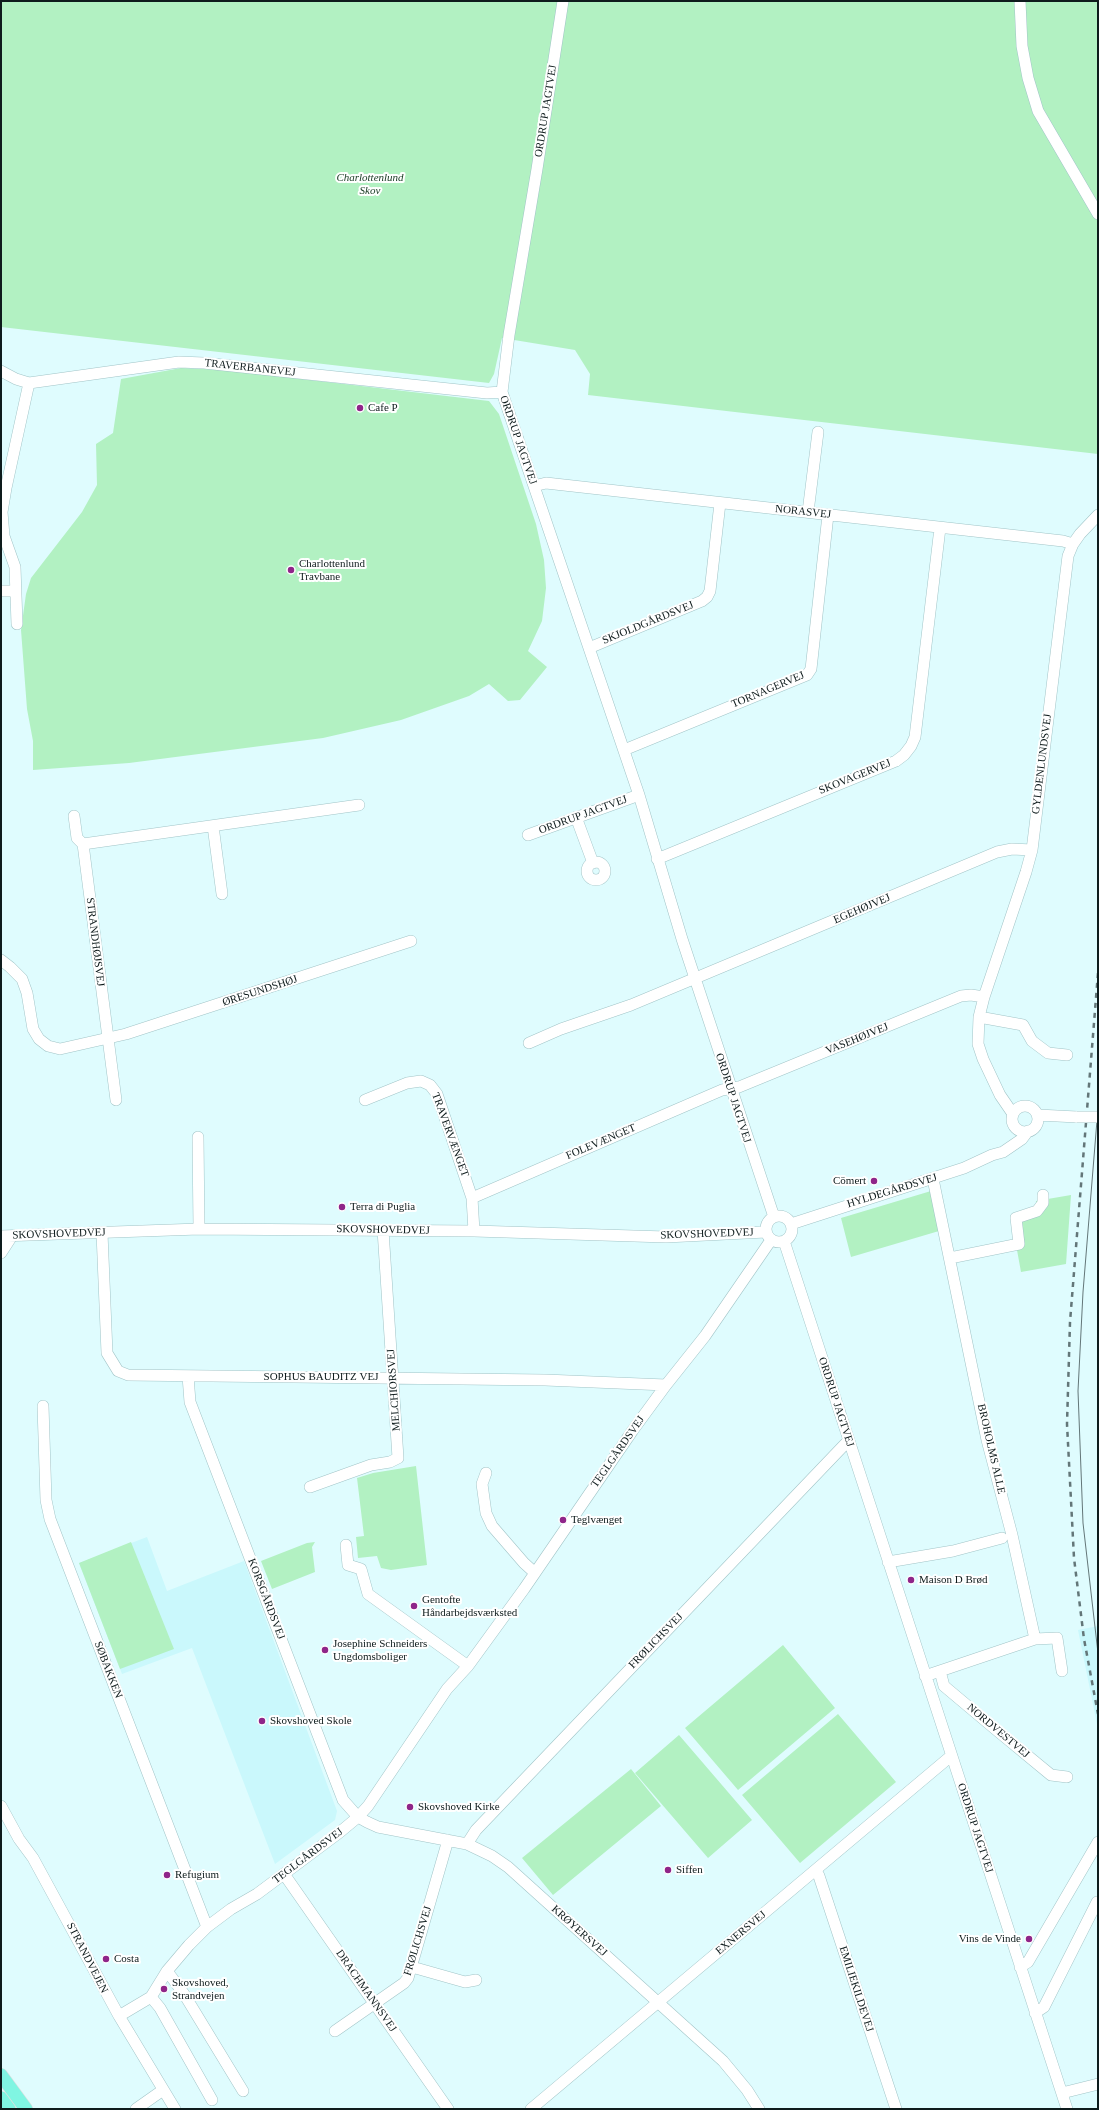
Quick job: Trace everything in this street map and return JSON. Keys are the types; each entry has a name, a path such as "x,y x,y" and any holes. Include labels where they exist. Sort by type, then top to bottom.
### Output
{"main road":[{"path":"1,2075 26,2109"},
{"path":"1,2098 9,2109"}],"street":[{"name":"ORDRUP JAGTVEJ","path":"563,1 508,341 502,392 639,795 657,859 730,1089 774,1217"},
{"path":"1020,1 1022,46 1028,78 1038,111 1098,214"},
{"name":"TRAVERBANEVEJ","path":"1,371 16,379 29,383 179,362 204,363 487,393 502,392"},
{"path":"16,624 15,567 4,536 2,512 3,488 29,383"},
{"path":"808,512 818,432"},
{"name":"NORASVEJ","path":"534,486 546,483 1064,541 1073,544"},
{"name":"SKJOLDGÅRDSVEJ","path":"589,648 702,601 707,597 710,591 720,503"},
{"name":"TORNAGERVEJ","path":"624,750 807,675 811,669 828,515"},
{"name":"GYLDENLUNDSVEJ","path":"1016,1110 999,1090 983,1059 978,1044 979,1017 984,997 1032,850 1068,556 1073,544 1098,515"},
{"name":"SKOVAGERVEJ","path":"657,859 896,761 911,746 915,737 940,528"},
{"path":"1,591 16,591"},
{"name":"ORDRUP JAGTVEJ","path":"528,835 639,795"},
{"path":"83,844 359,805"},
{"name":"STRANDHØJSVEJ","path":"74,816 78,838 83,844 108,1039"},
{"path":"576,817 593,863"},
{"path":"213,826 222,894"},
{"name":"EGEHØJVEJ","path":"695,978 997,852 1012,849 1032,850"},
{"name":"ØRESUNDSHØJ","path":"1,960 22,980 27,993 33,1029 39,1039 48,1046 60,1049 108,1039 411,941"},
{"path":"529,1043 561,1029 607,1015 695,978"},
{"name":"VASEHØJVEJ","path":"730,1089 739,1087 961,996 972,995 984,997"},
{"path":"979,1017 1023,1025 1032,1041 1048,1053 1067,1055"},
{"path":"108,1039 116,1100"},
{"name":"TRAVERVÆNGET","path":"365,1100 407,1083 421,1081 430,1085 437,1094 472,1198 474,1231"},
{"name":"FOLEVÆNGET","path":"472,1198 691,1103 722,1090 730,1089"},
{"path":"1037,1120 1031,1107 1016,1110 1012,1121 1016,1128 1022,1131 1028,1131 1037,1120 1064,1117 1098,1116"},
{"name":"HYLDEGÅRDSVEJ","path":"992,1155 1008,1140 1016,1128"},
{"name":"HYLDEGÅRDSVEJ","path":"791,1224 964,1168 992,1155 1003,1152 1022,1139 1028,1131"},
{"path":"198,1137 199,1229"},
{"name":"BROHOLMS ALLE","path":"933,1179 987,1440 1012,1535 1035,1639"},
{"path":"950,1258 1019,1244 1016,1218 1037,1211 1043,1203 1043,1195"},
{"path":"774,1217 784,1217 791,1224 791,1234 784,1241 777,1242 768,1236 767,1223 774,1217"},
{"name":"SKOVSHOVEDVEJ","path":"6,1236 199,1229 474,1231 666,1237 768,1236"},
{"name":"MELCHIORSVEJ","path":"310,1487 371,1465 390,1462 398,1458 383,1230"},
{"name":"SOPHUS BAUDITZ VEJ","path":"102,1233 107,1353 112,1364 118,1370 128,1375 545,1380 666,1384"},
{"path":"1,1253 6,1236"},
{"name":"TEGLGÅRDSVEJ","path":"119,2016 151,1997 167,1971 207,1926 284,1874 358,1817 368,1806 447,1688 468,1666 535,1573 666,1384 705,1336 768,1236"},
{"name":"ORDRUP JAGTVEJ","path":"784,1241 1067,2109"},
{"name":"KORSGÅRDSVEJ","path":"188,1376 190,1402 343,1800 358,1817"},
{"name":"SØBAKKEN","path":"43,1406 46,1500 50,1519 207,1926"},
{"name":"FRØLICHSVEJ","path":"467,1844 480,1825 848,1441"},
{"path":"486,1473 482,1484 486,1513 492,1526 524,1563 535,1573"},
{"path":"888,1562 953,1551 1002,1538"},
{"path":"346,1545 348,1565 361,1569 368,1594 468,1666"},
{"path":"925,1676 1035,1639 1057,1638 1062,1670"},
{"name":"NORDVESTVEJ","path":"940,1671 944,1686 994,1728 1051,1775 1067,1777"},
{"name":"EXNERSVEJ","path":"531,2109 951,1756"},
{"name":"STRANDVEJEN","path":"1,1806 36,1863 119,2016 162,2090 175,2109"},
{"name":"KRØYERSVEJ","path":"358,1817 378,1827 467,1844 492,1856 508,1867 723,2061 747,2090 759,2109"},
{"name":"FRØLICHSVEJ","path":"335,2031 404,1983 408,1978 448,1840"},
{"path":"1020,1967 1028,1962 1098,1842"},
{"name":"EMILIEKILDEVEJ","path":"816,1870 896,2109"},
{"name":"DRACHMANNSVEJ","path":"284,1874 448,2109"},
{"path":"1036,2013 1044,2007 1097,1902"},
{"path":"412,1967 465,1982 476,1980"},
{"path":"167,1971 184,1994 242,2091"},
{"path":"151,1997 160,2008 212,2100"},
{"path":"1062,2093 1098,2084"},
{"path":"136,2109 162,2090"}],"shaded area":[{"name":"Skovshoved Skole","path":"147,1537 167,1591 244,1561 337,1811 335,1820 275,1864 192,1648 122,1674 79,1563"},
{"path":"1098,1626 1098,1729 1078,1630"}],"green space":[{"name":"Charlottenlund Skov","path":"1,1 1098,1 1098,454 588,395 590,374 575,350 502,338 494,374 489,383 1,327"},
{"name":"Charlottenlund Travbane","path":"181,368 225,370 489,401 499,414 536,524 544,560 546,588 542,621 528,651 547,667 520,700 508,701 489,684 469,696 401,720 323,738 129,763 33,770 33,741 27,709 21,630 26,594 31,578 82,512 97,485 96,444 113,433 121,379"},
{"path":"931,1191 939,1231 851,1257 841,1218"},
{"path":"1071,1195 1066,1264 1021,1272 1011,1217 1037,1210 1036,1201"},
{"path":"416,1466 427,1565 391,1570 381,1568 377,1556 358,1558 356,1537 364,1536 357,1478 373,1473"},
{"path":"131,1542 174,1649 120,1669 79,1563"},
{"path":"315,1542 312,1547 315,1572 272,1589 261,1561 307,1543"},
{"path":"783,1645 835,1708 738,1790 685,1728"},
{"path":"838,1714 896,1782 800,1863 742,1795"},
{"path":"679,1735 752,1820 708,1858 635,1773"},
{"path":"631,1769 661,1806 553,1895 522,1858"}],"tram line":[{"path":"1098,1108 1083,1292 1078,1391 1083,1523 1098,1653"},
{"path":"1098,1214 1098,1278"}],"railway":[{"path":"1098,973 1070,1322 1067,1424 1074,1558 1084,1639 1098,1714"}],"place":[{"name":"Cafe P","path":"360,408"},
{"name":"Charlottenlund Travbane","path":"291,570"},
{"name":"Cömert","path":"874,1181"},
{"name":"Terra di Puglia","path":"342,1207"},
{"name":"Teglvænget","path":"563,1520"},
{"name":"Maison D Brød","path":"911,1580"},
{"name":"Gentofte Håndarbejdsværksted","path":"414,1606"},
{"name":"Josephine Schneiders Ungdomsboliger","path":"325,1650"},
{"name":"Skovshoved Skole","path":"262,1721"},
{"name":"Skovshoved Kirke","path":"410,1807"},
{"name":"Siffen","path":"668,1870"},
{"name":"Refugium","path":"167,1875"},
{"name":"Vins de Vinde","path":"1029,1939"},
{"name":"Costa","path":"106,1959"},
{"name":"Skovshoved, Strandvejen","path":"164,1989"}]}
